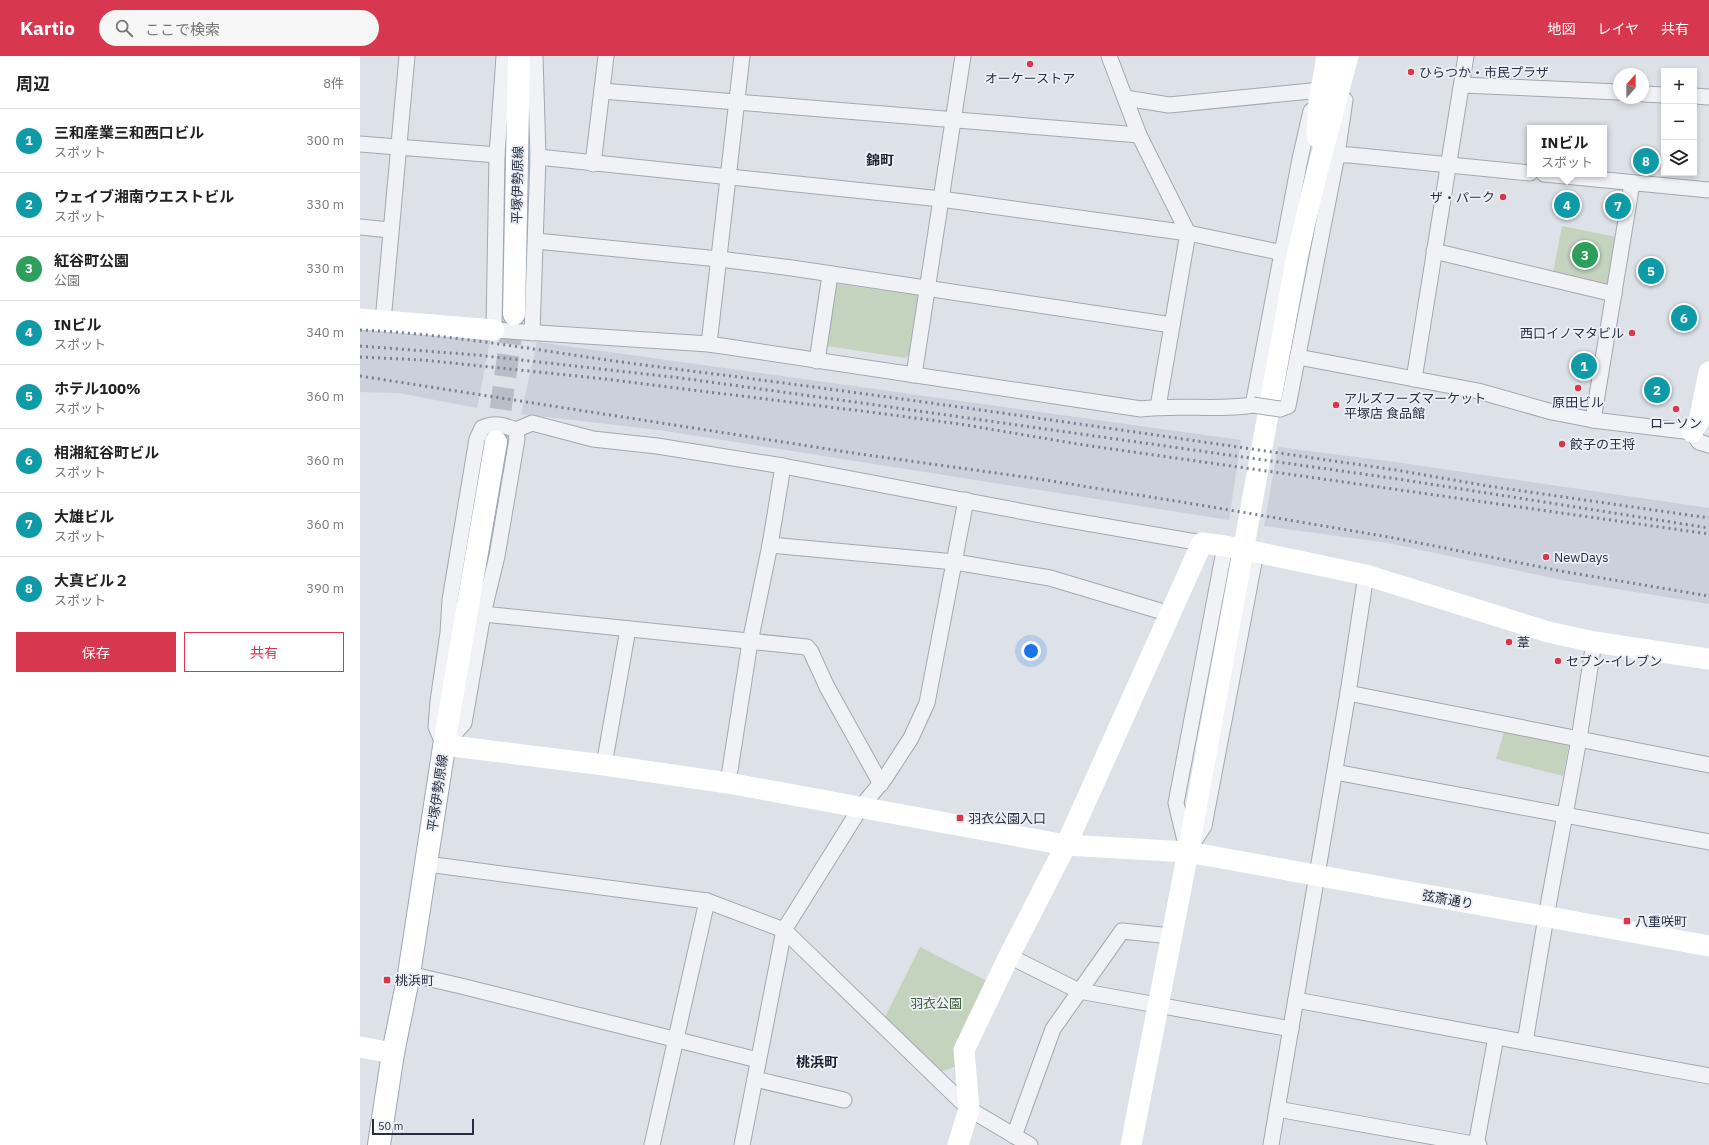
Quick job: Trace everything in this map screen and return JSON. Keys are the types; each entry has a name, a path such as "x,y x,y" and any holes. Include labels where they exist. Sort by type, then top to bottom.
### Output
{"main road":[{"name":"平塚伊勢原線","path":"514,314 519,56"},
{"name":"平塚伊勢原線","path":"379,1145 393,1053 409,974 427,864 444,745 496,442"}],"street":[{"path":"383,321 390,230 407,56"},
{"path":"494,330 497,155 504,56"},
{"path":"532,333 538,157 535,56"},
{"path":"593,164 606,56"},
{"path":"709,344 742,56"},
{"path":"914,375 963,56"},
{"path":"1109,56 1139,135 1188,233 1158,407"},
{"path":"1316,176 1320,95 1327,56"},
{"path":"360,319 532,333 709,344 1141,409 1158,407 1233,407 1253,405 1280,409 1288,406 1298,357 1337,155 1349,56"},
{"path":"1131,1145 1188,852 1296,264 1316,176 1349,56"},
{"path":"1414,379 1466,56"},
{"path":"1462,85 1613,92"},
{"path":"602,91 1139,135"},
{"path":"1649,94 1661,95"},
{"path":"1125,98 1169,105 1320,95"},
{"path":"1253,405 1300,159 1312,109 1320,95"},
{"path":"1697,96 1709,97"},
{"path":"360,144 497,155"},
{"path":"1316,176 1332,156 1337,155 1527,172"},
{"path":"538,157 593,164 728,176 941,199 1188,233 1283,253"},
{"path":"1573,177 1709,190"},
{"path":"1593,420 1632,183"},
{"path":"360,227 390,230"},
{"path":"536,241 719,259 1172,325"},
{"path":"1434,251 1614,294"},
{"path":"817,360 830,274"},
{"path":"1298,357 1478,391 1552,412 1593,420 1692,432 1699,442 1709,445"},
{"path":"1692,432 1699,421 1709,372"},
{"path":"516,430 518,439 497,556 483,614 464,723 444,745 436,727 438,701 448,633 450,600 477,439 482,428 499,423 516,430 532,423 593,439 657,446 783,466 1256,552 1366,575 1548,632 1594,642 1709,659"},
{"path":"728,783 750,642 770,545 783,466"},
{"path":"742,1145 784,930 861,807 881,784 911,738 927,703 966,500"},
{"path":"958,1145 969,1109 964,1050 1009,956 1066,845 1202,543"},
{"path":"770,545 955,562 1050,578 1170,614"},
{"path":"1188,852 1176,803 1225,546"},
{"path":"1188,852 1204,826 1256,552"},
{"path":"1271,1145 1318,876 1366,575"},
{"path":"483,614 807,647 812,652 826,687 881,784"},
{"path":"604,765 628,629"},
{"path":"1525,1042 1546,917 1579,739 1594,642"},
{"path":"1348,693 1709,765"},
{"name":"弦斎通り","path":"444,745 604,765 728,783 1066,845 1188,852 1709,946"},
{"path":"1335,772 1709,842"},
{"path":"427,864 707,901 784,930 969,1109 1030,1145"},
{"path":"652,1145 707,901"},
{"path":"1014,1136 1052,1029 1122,931 1171,936"},
{"path":"1009,956 1079,991 1291,1029"},
{"path":"409,974 758,1060"},
{"path":"1296,1000 1709,1076"},
{"path":"1277,1108 1477,1145 1496,1037"},
{"path":"360,1047 393,1053"},
{"path":"755,1079 844,1100"}],"shaded area":[{"path":"360,325 491,336 477,408 399,393 360,392"},
{"path":"537,342 1241,440 1229,520 659,430 521,414"},
{"path":"1278,447 1395,462 1709,508 1709,604 1562,580 1388,543 1264,526"}],"green space":[{"path":"1562,226 1616,237 1608,285 1553,273"},
{"path":"837,284 917,295 918,300 909,355 906,358 827,346 833,286"},
{"path":"1505,729 1569,744 1563,776 1496,759"},
{"name":"羽衣公園","path":"920,947 989,982 957,1066 937,1073 883,1021"}],"tunnel":[{"path":"496,442 514,314"}],"railway":[{"path":"360,330 397,332 470,340 931,403 1396,470 1488,486 1709,518"},
{"path":"360,346 477,355 681,378 1398,479 1709,528"},
{"path":"360,357 423,360 596,378 870,412 960,424 1084,445 1709,534"},
{"path":"360,376 860,454 1039,479 1200,505 1389,537 1566,572 1709,596"}],"place":[{"name":"オーケーストア","path":"1030,64"},
{"name":"ひらつか・市民プラザ","path":"1411,72"},
{"name":"大真ビル２","path":"1646,161"},
{"name":"ザ・パーク","path":"1503,197"},
{"name":"INビル","path":"1567,205"},
{"name":"大雄ビル","path":"1618,206"},
{"name":"紅谷町公園","path":"1585,255"},
{"name":"ホテル100%","path":"1651,271"},
{"name":"相湘紅谷町ビル","path":"1684,318"},
{"name":"西口イノマタビル","path":"1632,333"},
{"name":"三和産業三和西口ビル","path":"1584,366"},
{"name":"原田ビル","path":"1578,388"},
{"name":"ウェイブ湘南ウエストビル","path":"1657,390"},
{"name":"アルズフーズマーケット 平塚店 食品館","path":"1336,405"},
{"name":"ローソン","path":"1676,409"},
{"name":"餃子の王将","path":"1562,444"},
{"name":"NewDays","path":"1546,557"},
{"name":"葦","path":"1509,642"},
{"name":"セブン-イレブン","path":"1558,661"},
{"name":"羽衣公園入口","path":"960,818"},
{"name":"八重咲町","path":"1627,921"},
{"name":"桃浜町","path":"387,980"}],"district":[{"name":"錦町","path":"880,160"},
{"name":"桃浜町","path":"817,1062"}]}
